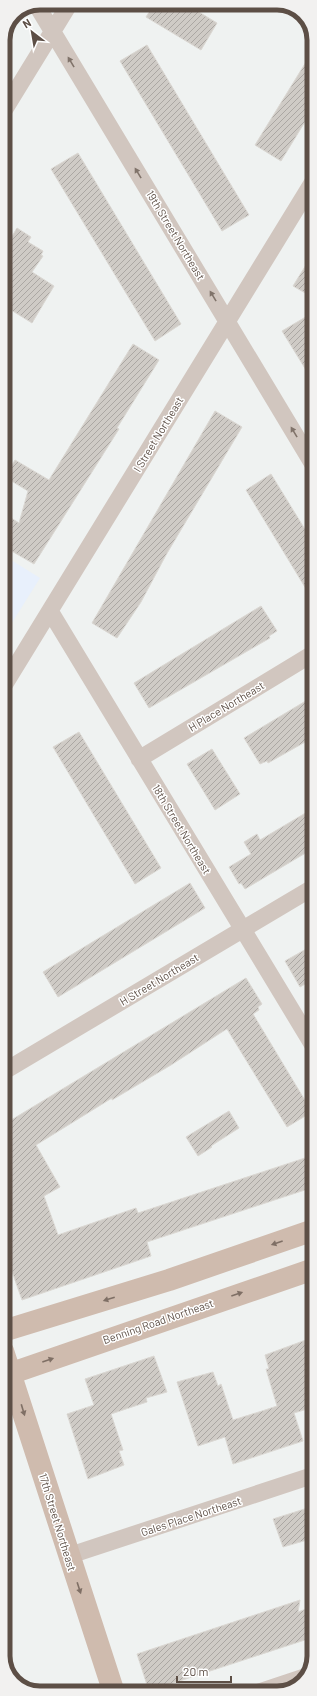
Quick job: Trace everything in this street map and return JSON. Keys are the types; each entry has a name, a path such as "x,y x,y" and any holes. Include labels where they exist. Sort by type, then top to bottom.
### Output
{"main road":[{"path":"10,1329 154,1285 307,1232"},
{"name":"Benning Road Northeast","path":"10,1373 307,1271"},
{"name":"17th Street Northeast","path":"10,1383 112,1686"}],"street":[{"name":"19th Street Northeast","path":"39,10 228,320 307,454"},
{"path":"10,101 66,10"},
{"name":"I Street Northeast","path":"10,676 307,191"},
{"name":"18th Street Northeast","path":"50,611 307,1037"},
{"name":"H Place Northeast","path":"139,759 307,657"},
{"name":"H Street Northeast","path":"10,1068 307,891"},
{"name":"Gales Place Northeast","path":"68,1556 307,1477"},
{"path":"277,1686 295,1680"}],"shaded area":[{"path":"10,559 40,578 10,626"}],"building":[{"path":"150,10 196,10 217,23 201,50 146,17"},
{"path":"147,45 249,215 222,231 120,61"},
{"path":"307,60 307,118 281,161 255,145"},
{"path":"78,153 181,324 155,341 51,169"},
{"path":"17,228 31,237 28,242 43,251 41,255 43,256 32,272 54,286 32,323 10,309 10,240"},
{"path":"307,263 307,294 293,286"},
{"path":"307,316 307,372 282,331"},
{"path":"133,344 159,360 117,428 119,429 34,564 10,550 10,517 19,523 28,491 10,480 10,468 15,460 49,480"},
{"path":"215,411 242,427 166,555 141,602 117,638 92,623"},
{"path":"271,474 307,533 307,590 246,490"},
{"path":"261,606 277,631 269,636 270,638 149,708 134,683"},
{"path":"307,700 307,741 268,763 267,761 260,764 244,738"},
{"path":"79,732 161,868 135,884 53,747"},
{"path":"212,749 240,794 215,810 187,764"},
{"path":"307,812 307,852 245,889 241,883 239,884 229,867 251,854 244,842 257,834 260,840"},
{"path":"190,883 205,908 58,997 43,972"},
{"path":"307,949 307,983 300,987 285,961"},
{"path":"246,978 262,1004 258,1007 259,1010 253,1014 307,1104 307,1115 287,1127 227,1029 171,1065 112,1100 112,1098 36,1145 60,1187 44,1196 58,1235 136,1208 138,1213 307,1157 307,1189 147,1242 151,1256 22,1300 10,1266 10,1121"},
{"path":"229,1111 239,1128 198,1156 186,1137"},
{"path":"307,1340 307,1409 294,1413 303,1441 233,1464 225,1437 198,1446 177,1382 213,1372 218,1386 221,1384 233,1420 277,1406 266,1369 269,1369 265,1355"},
{"path":"154,1356 167,1392 146,1398 147,1402 111,1414 123,1450 119,1451 124,1465 88,1479 67,1414 94,1405 85,1379"},
{"path":"307,1508 307,1540 283,1547 273,1519"},
{"path":"300,1600 298,1612 307,1609 307,1639 164,1686 147,1686 137,1654"}]}
